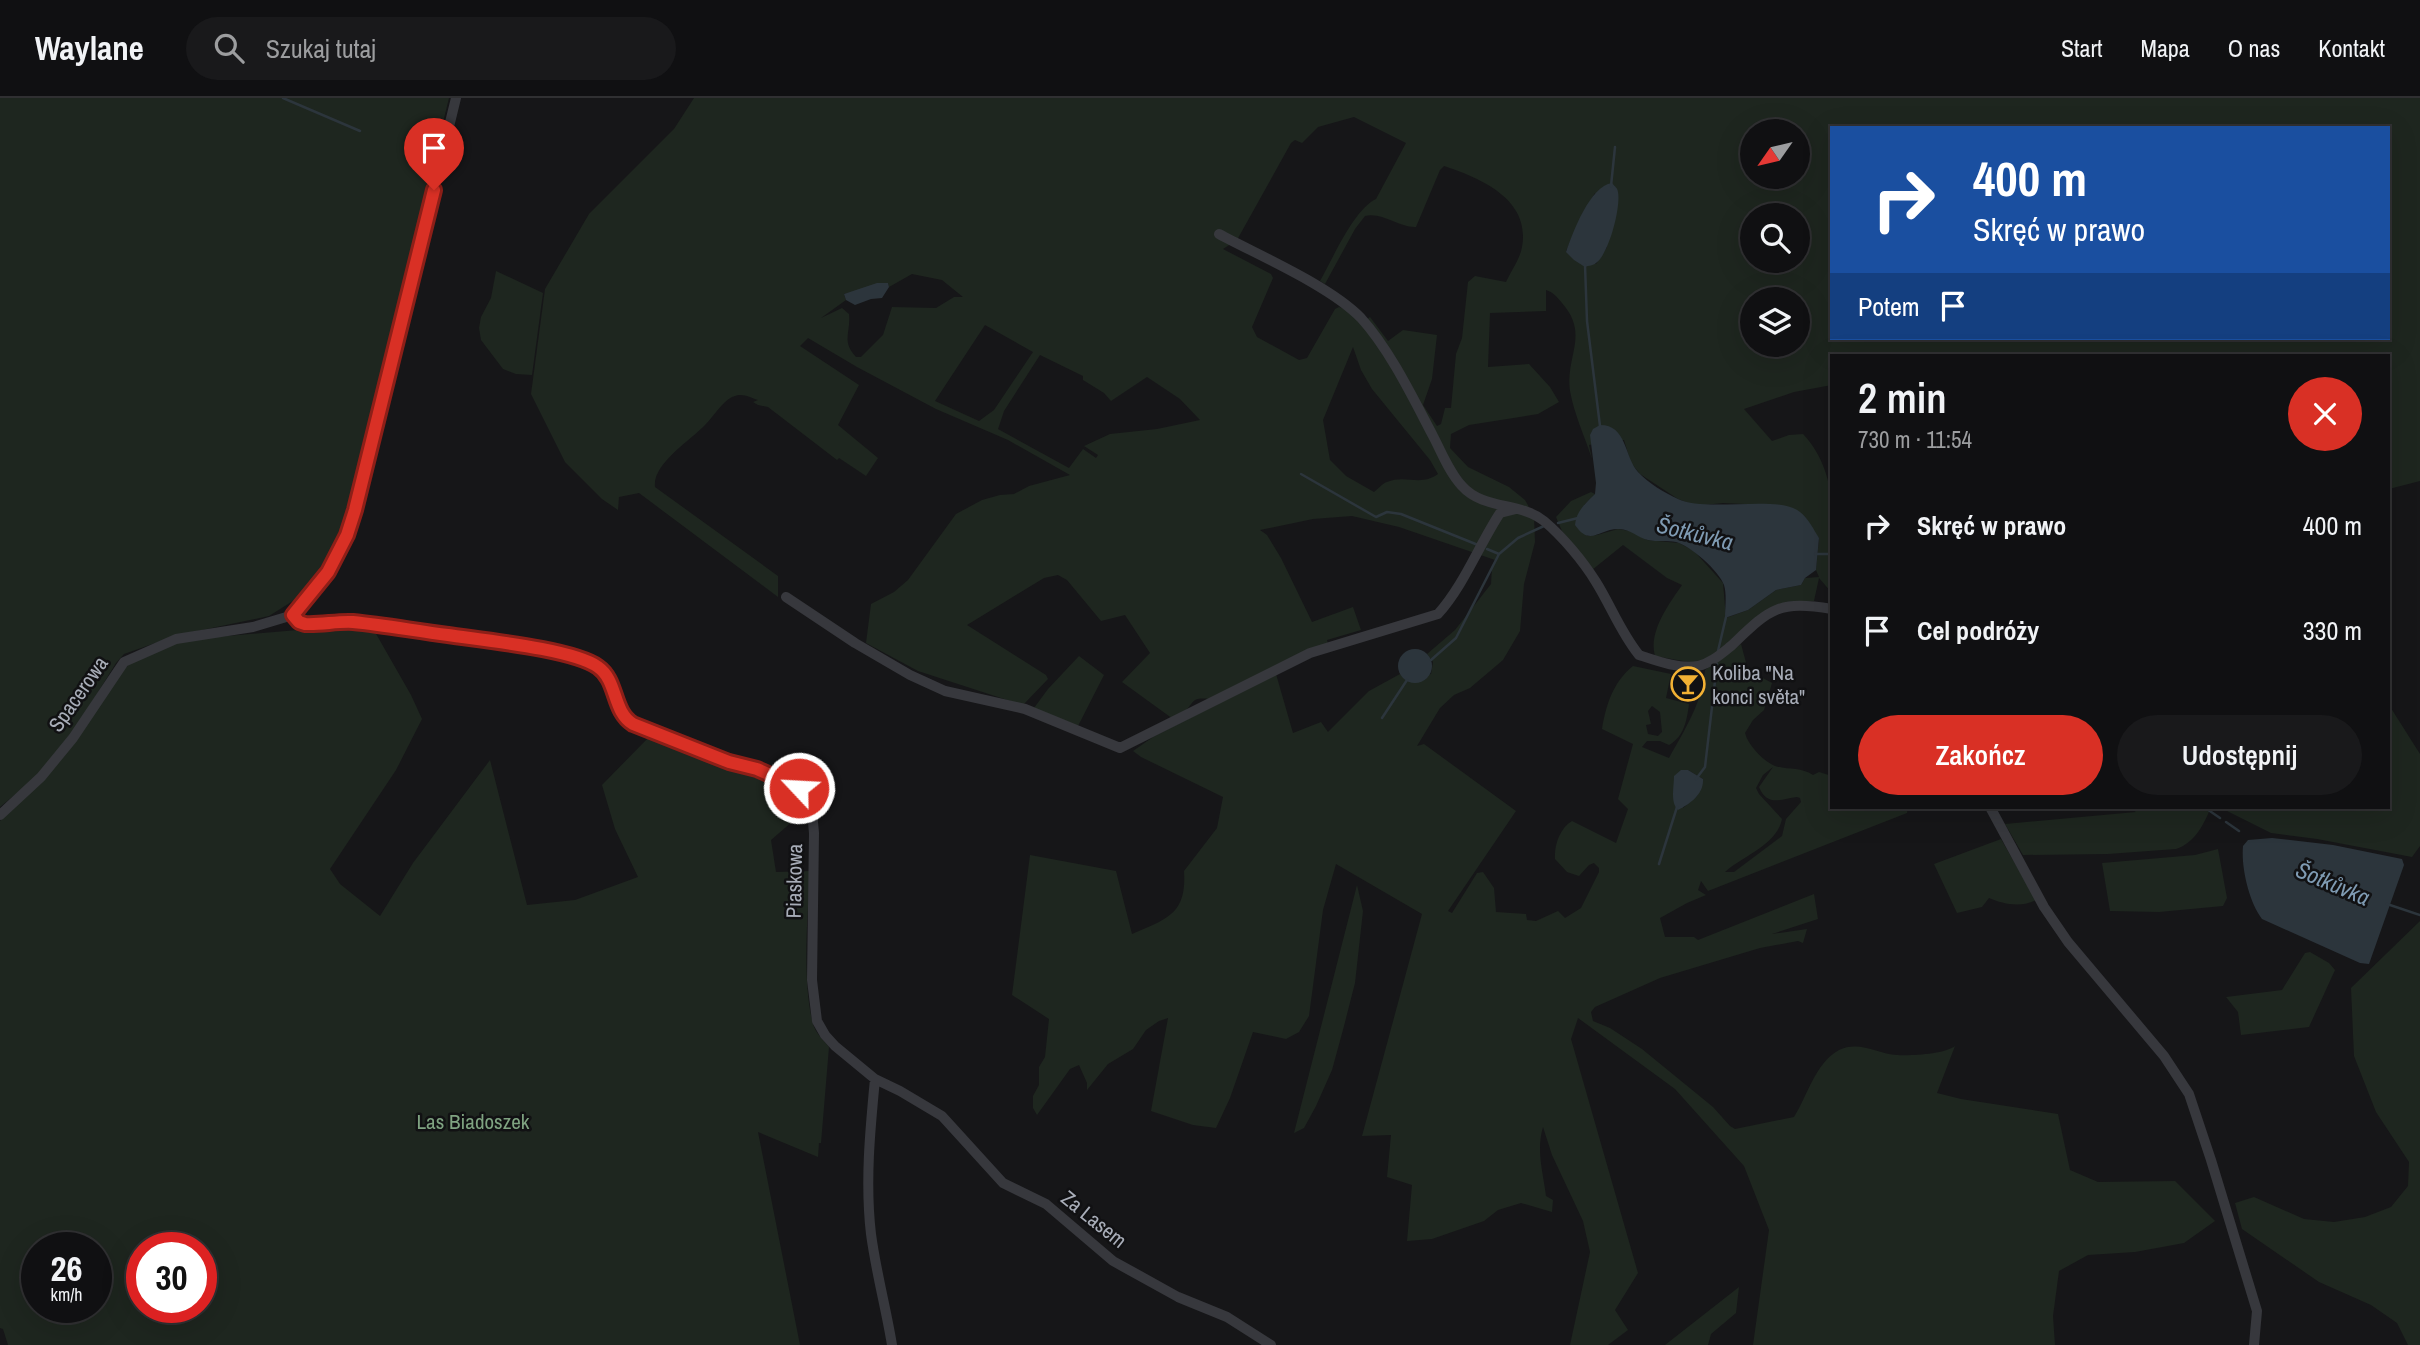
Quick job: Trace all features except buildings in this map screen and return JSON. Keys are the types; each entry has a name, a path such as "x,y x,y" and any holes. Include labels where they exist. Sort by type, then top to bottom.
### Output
{"street":[{"path":"293,615 328,572 347,535 355,510 456,98"},
{"path":"1219,234 1323,289 1360,317 1379,341 1452,474 1471,495 1542,520 1595,580 1639,655 1678,665 1697,666 1712,660 1761,618 1786,605 1830,609"},
{"path":"786,597 909,675 945,691 1026,709 1120,748 1310,653 1438,614 1449,601 1500,513 1516,509"},
{"name":"Spacerowa","path":"0,816 41,777 73,738 124,662 176,639 253,626 293,615"},
{"name":"Piaskowa","path":"293,615 305,624 352,622 509,644 573,656 597,666 602,671 609,681 619,709 625,719 633,724 729,762 757,769 801,789 811,801 814,833 812,969 817,1021 830,1041 875,1079"},
{"path":"1991,809 2044,906 2068,942 2164,1056 2189,1094 2257,1311 2254,1345"},
{"path":"875,1079 869,1138 869,1206 871,1234 892,1345"},
{"name":"Za Lasem","path":"875,1079 942,1116 1003,1183 1046,1204 1113,1261 1178,1297 1227,1317 1271,1345"}],"green space":[{"path":"0,98 449,98 343,527 307,592 269,616 178,635 124,654 74,731 39,775 0,807"},
{"path":"694,98 2420,98 2420,481 2390,489 2390,354 1830,354 1830,385 1794,392 1744,409 1772,441 1789,435 1803,434 1816,451 1830,489 1830,591 1819,578 1814,601 1786,602 1764,612 1714,656 1694,663 1655,656 1654,637 1657,628 1682,585 1667,578 1623,545 1592,570 1562,531 1556,517 1571,501 1591,492 1595,494 1584,505 1587,536 1618,529 1630,531 1647,540 1679,543 1694,551 1723,583 1726,618 1748,610 1776,590 1801,585 1805,578 1819,577 1816,570 1819,538 1785,506 1723,503 1704,505 1678,499 1640,474 1631,463 1624,440 1589,445 1592,459 1570,391 1569,378 1576,336 1574,325 1562,303 1546,290 1546,311 1490,313 1488,367 1529,364 1550,387 1559,402 1538,414 1469,425 1451,434 1450,448 1468,467 1509,487 1525,500 1534,516 1535,542 1524,584 1520,631 1503,660 1470,688 1454,695 1440,708 1417,746 1424,744 1516,811 1448,911 1452,913 1477,873 1483,872 1494,888 1496,912 1526,914 1527,920 1536,921 1558,911 1565,918 1581,908 1599,868 1594,863 1579,876 1567,872 1555,859 1556,848 1561,832 1572,821 1616,843 1628,809 1618,799 1633,744 1602,729 1615,687 1633,666 1671,674 1666,698 1689,704 1684,728 1669,745 1660,741 1647,741 1642,747 1669,758 1697,705 1705,670 1741,644 1748,670 1772,683 1764,710 1753,720 1745,733 1757,752 1775,766 1813,775 1819,772 1830,775 1830,809 1908,809 1907,813 1708,891 1701,881 1698,890 1706,895 1660,918 1665,937 1694,937 1698,940 1814,894 1818,919 1772,934 1807,929 1803,943 1798,941 1760,948 1660,978 1595,1007 1591,1012 1593,1021 1610,1028 1642,1049 1713,1107 1735,1129 1794,1117 1824,1063 1846,1047 1911,1055 1936,1053 1955,1046 1937,1093 2058,1114 2070,1170 2098,1182 2175,1181 2215,1221 2184,1243 2135,1252 2088,1255 2059,1271 2053,1316 2055,1345 1753,1345 1769,1230 1744,1166 1675,1089 1578,1018 1571,1039 1638,1273 1615,1310 1628,1330 1608,1345 1570,1345 1590,1252 1583,1221 1552,1155 1543,1127 1541,1161 1546,1196 1553,1200 1552,1212 1521,1203 1498,1210 1484,1221 1432,1239 1407,1241 1412,1185 1387,1177 1391,1135 1362,1136 1422,914 1336,864 1323,910 1309,1016 1299,1032 1286,1039 1253,1032 1230,1098 1216,1128 1193,1125 1151,1111 1168,1018 1146,1030 1133,1049 1108,1064 1087,1090 1087,1083 1079,1065 1070,1069 1037,1115 1033,1108 1033,1096 1039,1085 1039,1067 1045,1057 1049,1019 1012,995 1030,855 1116,871 1132,934 1165,919 1178,906 1182,897 1184,871 1217,828 1223,797 1133,751 1153,737 1276,674 1293,733 1321,722 1328,732 1369,691 1400,674 1406,680 1431,674 1433,662 1427,654 1455,630 1491,584 1495,560 1399,527 1352,516 1313,519 1260,530 1267,535 1281,558 1312,622 1353,607 1361,630 1327,640 1328,644 1209,699 1196,700 1173,719 1122,682 1150,653 1125,615 1101,621 1067,580 1058,575 1044,578 967,625 1046,675 1048,679 1023,705 918,671 866,643 871,604 894,592 908,580 956,514 982,500 1014,494 1029,486 1070,475 1008,440 936,409 808,338 800,346 859,385 838,425 878,458 866,476 839,458 837,460 768,407 753,402 758,400 739,395 725,402 705,425 666,461 656,478 655,487 778,576 778,597 639,493 619,497 618,510 602,499 565,462 531,394 545,289 589,214 674,129","holes":["1354,117 1406,143 1376,199 1360,213 1344,236 1320,281 1325,284 1365,216 1378,216 1416,227 1444,166 1487,184 1511,203 1519,216 1523,230 1522,247 1506,282 1475,276 1468,282 1462,338 1456,354 1451,408 1445,408 1441,424 1437,426 1423,405 1432,379 1437,335 1403,330 1388,341 1370,317 1362,323 1339,307 1335,309 1307,358 1299,360 1257,337 1252,327 1273,278 1271,274 1223,249 1237,240 1291,143 1295,140 1302,143 1318,127","1595,193 1607,247 1596,264 1566,251","912,274 942,280 963,297 954,297 936,308 892,307 883,335 861,357 856,357 848,341 849,314 842,308 821,318 846,300 844,294 888,283 889,287","985,325 1033,352 994,410 979,421 935,401","1353,347 1361,370 1372,389 1430,460 1438,474 1425,480 1394,480 1374,492 1346,476 1330,460 1323,420","1040,355 1083,376 1083,380 1104,393 1111,401 1147,377 1180,399 1200,420 1157,429 1110,434 1084,446 1098,455 1096,458 1083,449 1069,468 998,429 1004,411","1652,706 1660,712 1662,732 1658,736 1648,734 1646,725 1651,724 1648,711","1773,767 1759,787 1766,797 1780,800 1797,797 1801,802 1786,819 1782,836 1734,872 1725,872 1767,843 1779,828 1782,819 1756,788 1763,775","1688,770 1703,779 1697,796 1683,808"]},
{"path":"496,271 543,293 532,375 516,374 503,369 481,340 481,317 491,298"},
{"name":"Las Biadoszek","path":"345,626 375,632 422,719 396,770 330,869 340,884 380,916 413,863 490,760 527,905 575,900 638,877 615,829 602,785 648,738 798,793 809,813 793,821 771,840 776,872 811,871 807,989 814,1027 829,1047 818,1157 758,1132 800,1345 8,1345 3,1329 0,1328 0,821 43,779 123,669 134,661 181,640"},
{"path":"1079,656 1104,675 1078,726 1034,708"},
{"path":"2390,707 2420,754 2420,846 2412,857 2271,833 2227,811 2390,809"},
{"path":"2131,809 2210,809 2194,838 2183,846 2176,849 2108,854 2023,855 2005,824 2136,812"},
{"path":"2001,839 2036,900 2012,904 1989,898 1982,907 1957,913 1934,864"},
{"path":"2218,849 2227,898 2223,906 2159,912 2110,911 2102,863 2195,855"},
{"path":"1357,885 1363,911 1355,983 1332,1070 1304,1128 1294,1133"},
{"path":"2420,921 2420,1345 2408,1345 2397,1323 2371,1305 2319,1282 2242,1229 2235,1203 2254,1197 2304,1219 2334,1222 2365,1217 2391,1207 2408,1186 2409,1162 2376,1112 2354,1056 2351,988"},
{"path":"2310,952 2329,963 2335,970 2309,1027 2241,1035 2238,1012 2226,997 2282,990 2305,953"},
{"path":"1739,1287 1736,1313 1711,1334 1708,1345 1665,1345"}],"water":[{"path":"1612,183 1617,189 1618,199 1613,230 1601,258 1595,264 1585,267 1566,252 1590,201 1604,186"},
{"path":"877,283 888,283 889,287 882,298 855,305 846,300 844,294"},
{"path":"1600,425 1609,426 1620,436 1633,465 1642,476 1678,499 1706,504 1776,504 1800,512 1819,538 1816,570 1805,578 1801,585 1776,590 1748,610 1725,618 1725,593 1721,579 1711,566 1689,548 1676,542 1648,540 1622,529 1585,535 1575,525 1579,511 1595,494 1590,435 1593,429"},
{"path":"1415,649 1427,654 1432,666 1427,678 1415,683 1403,678 1398,666 1403,654"},
{"path":"1681,770 1688,770 1703,779 1703,784 1695,798 1678,810 1673,799 1674,776"},
{"path":"2272,838 2333,845 2402,859 2404,865 2369,964 2360,963 2262,919 2253,904 2247,884 2243,846 2248,840"}],"waterway":[{"path":"283,98 360,131"},
{"path":"1611,186 1615,147"},
{"path":"1585,265 1587,321 1600,426"},
{"name":"Šotkůvka","path":"1301,474 1376,517 1387,512 1401,514 1478,545"},
{"name":"Šotkůvka","path":"1558,523 1578,518"},
{"name":"Šotkůvka","path":"1487,549 1499,554 1518,538 1544,526"},
{"path":"1431,660 1456,638 1499,554"},
{"name":"Šotkůvka","path":"1815,554 1830,554"},
{"path":"1718,651 1726,617"},
{"path":"1696,779 1705,767 1717,664"},
{"path":"1382,718 1407,680"},
{"path":"1659,864 1677,807"},
{"name":"Šotkůvka","path":"2207,809 2220,818"},
{"name":"Šotkůvka","path":"2226,822 2239,831"},
{"name":"Šotkůvka","path":"2387,904 2420,915"}],"place":[{"name":"Koliba \"Na konci světa\"","path":"1688,684"}],"route":[{"path":"434,190 347,535 328,572 293,615 305,624 352,622 509,644 573,656 597,666 602,671 609,681 619,709 625,719 633,724 729,762 778,777 799,788"}]}
